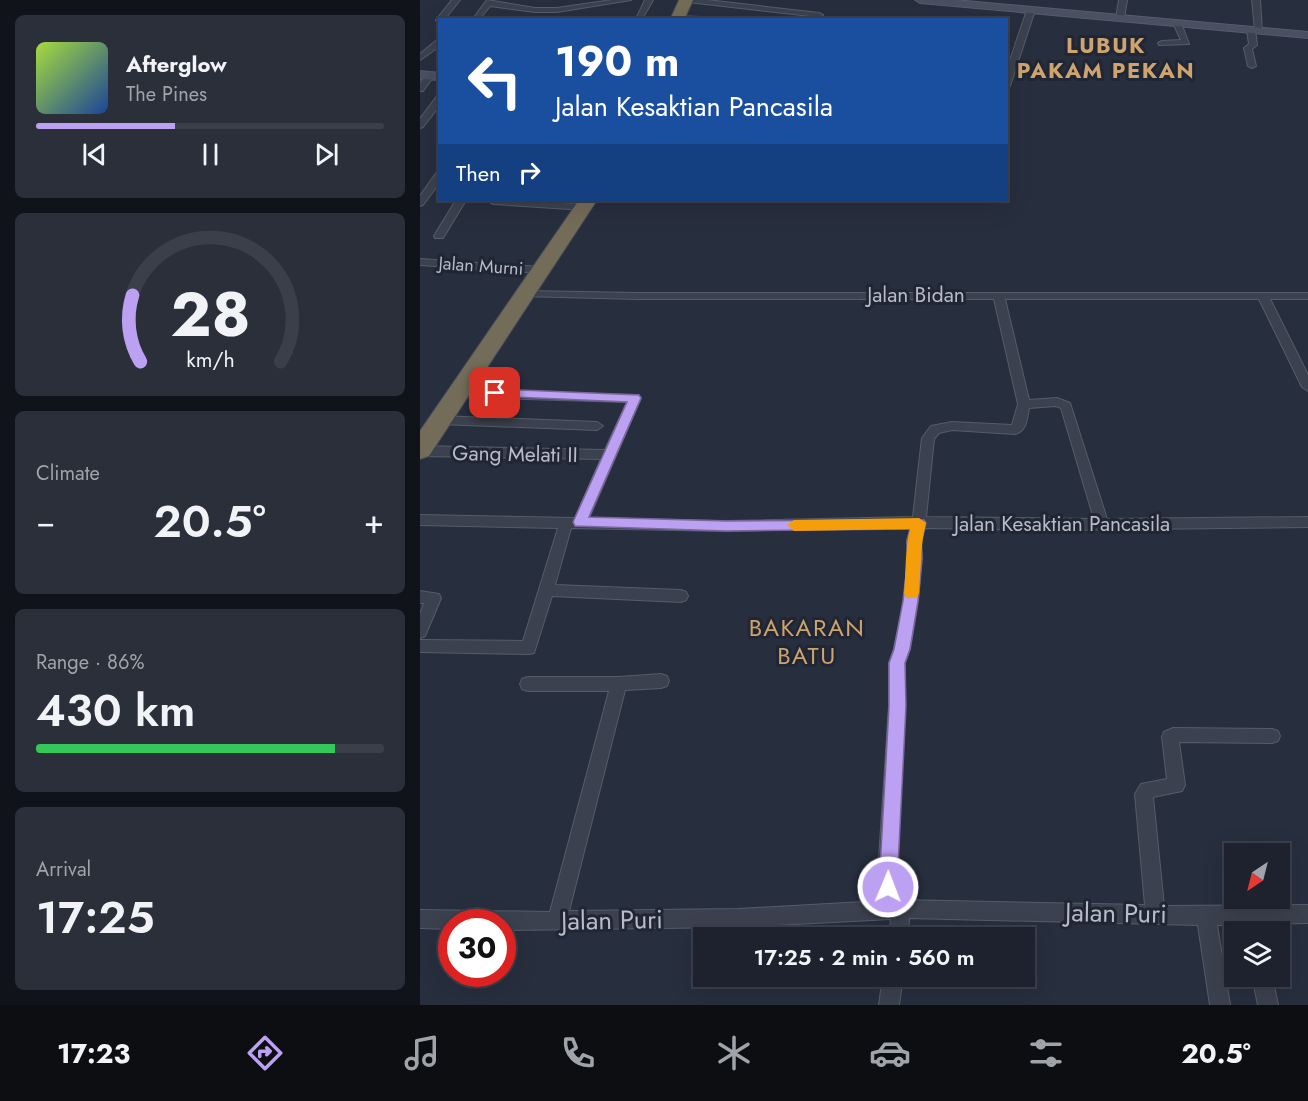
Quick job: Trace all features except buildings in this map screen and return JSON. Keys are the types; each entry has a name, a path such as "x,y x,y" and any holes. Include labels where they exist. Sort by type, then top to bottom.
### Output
{"highway":[{"path":"678,18 687,0"},
{"path":"426,438 586,203"}],"street":[{"path":"441,18 456,0"},
{"path":"549,18 568,0"},
{"path":"570,17 573,8 581,0"},
{"path":"477,18 489,2 535,10 557,10 627,0"},
{"path":"639,17 649,0"},
{"path":"687,0 819,15"},
{"path":"920,0 1308,35"},
{"path":"1120,18 1123,0"},
{"path":"1252,66 1248,48 1253,45 1256,0"},
{"path":"1008,80 1031,10"},
{"path":"1162,43 1186,42 1177,23"},
{"path":"420,58 438,44"},
{"path":"420,89 430,76"},
{"path":"420,125 438,101"},
{"path":"420,203 438,177"},
{"path":"439,236 460,201"},
{"path":"494,201 586,203"},
{"name":"Jalan Murni","path":"420,262 541,270"},
{"name":"Jalan Bidan","path":"525,294 1308,296"},
{"path":"898,927 897,909 888,887 897,663 911,601 915,558 914,542 919,523 926,446 931,433 940,427 1015,430 1020,425 1024,404 998,295"},
{"path":"1263,297 1308,387"},
{"path":"420,646 529,648 545,590 573,523 610,456 634,402 634,397 457,393"},
{"path":"1024,404 1057,402 1066,406 1102,524"},
{"path":"426,438 597,426"},
{"name":"Gang Melati II","path":"426,438 610,456"},
{"name":"Jalan Kesaktian Pancasila","path":"420,520 726,526 1308,522"},
{"path":"545,590 681,596"},
{"path":"420,597 434,599 420,633"},
{"path":"528,684 619,684 661,681"},
{"path":"557,921 619,684"},
{"path":"1155,913 1144,794 1147,790 1176,785 1170,737 1173,735 1272,736"},
{"name":"Jalan Puri","path":"420,919 557,921 738,918 897,909 1155,913 1206,916 1239,921"},
{"name":"Jalan Puri","path":"1264,921 1308,914"},
{"path":"1206,916 1220,1005"},
{"path":"889,1005 891,987"},
{"path":"1264,987 1268,1005"}],"slow traffic":[{"path":"794,525 919,523 914,542 915,558 911,593"}],"district":[{"name":"LUBUK PAKAM PEKAN","path":"1106,58"},
{"name":"BAKARAN BATU","path":"807,641"}],"route":[{"path":"495,393 635,398 580,522 726,526 919,523 914,542 915,558 911,601 897,663 895,771 888,887"}]}
